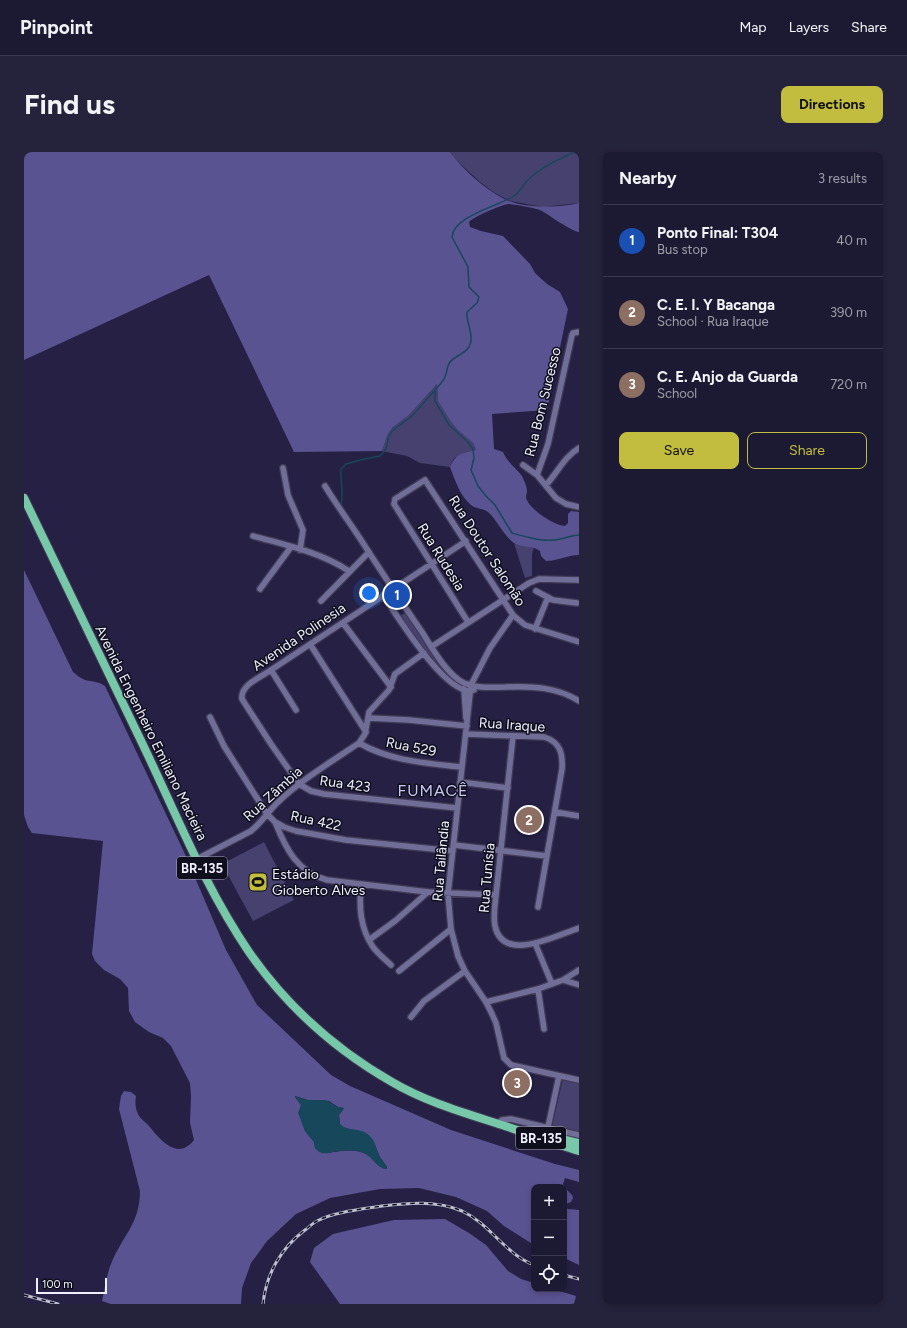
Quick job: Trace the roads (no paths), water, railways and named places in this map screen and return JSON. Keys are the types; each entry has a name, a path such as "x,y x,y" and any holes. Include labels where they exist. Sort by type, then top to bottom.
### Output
{"highway":[{"name":"Avenida Engenheiro Emiliano Macieira","path":"24,498 197,859 237,933 251,954 292,1004 327,1037 379,1074 433,1102 500,1125"},
{"name":"BR-135","path":"500,1125 579,1143"},
{"name":"BR-135","path":"500,1125 579,1151"}],"street":[{"name":"Rua Bom Sucesso","path":"537,475 548,444 572,335 579,332"},
{"path":"546,485 566,458 579,448"},
{"name":"Rua Bom Sucesso","path":"523,464 537,475 556,498 560,501 579,507"},
{"path":"283,468 288,495 303,530 300,550"},
{"name":"Rua Doutor Salomão","path":"394,504 395,499 422,481 427,481 513,615 524,625 579,642"},
{"path":"325,486 401,602 450,672 468,684 482,687 550,689 563,693 579,701"},
{"name":"Rua Rudesia","path":"394,504 430,564 468,622"},
{"path":"253,536 328,558 349,571"},
{"name":"Avenida Polinesia","path":"245,688 343,623 392,588 466,541"},
{"path":"260,589 291,547"},
{"path":"320,601 369,552"},
{"path":"432,647 523,586 539,579 579,580"},
{"path":"536,591 558,601 577,603"},
{"path":"383,595 432,664 452,685 463,691 471,692 482,687"},
{"path":"535,629 548,597"},
{"path":"392,608 401,602"},
{"path":"468,684 490,648 513,615"},
{"path":"343,623 390,687"},
{"path":"310,644 366,732"},
{"name":"Rua Zâmbia","path":"197,859 251,831 276,804 299,784 359,743 366,732 368,718 372,709 382,699 390,687 395,674 424,653"},
{"path":"271,670 296,710"},
{"name":"Rua Tailândia","path":"467,726 463,691 468,684"},
{"name":"Rua Tailândia","path":"468,684 471,692 461,767 454,848 448,894 451,929 456,951 465,971 486,1002 496,1023 504,1058 511,1065 559,1076"},
{"name":"Rua 423","path":"245,688 242,694 242,699 299,784 311,791 324,794 457,808"},
{"name":"Rua 422","path":"210,717 227,752 267,814 275,822 284,827 296,831 346,840 501,851 547,856"},
{"path":"368,718 408,720 467,726"},
{"name":"Rua Iraque","path":"466,734 544,737 554,741 560,748 562,754 562,769 538,907"},
{"name":"Rua Tunísia","path":"513,736 496,895 495,923 498,933 507,943 515,946 535,943 579,928"},
{"name":"Rua 529","path":"359,743 374,751 395,758 461,767"},
{"path":"460,782 508,788"},
{"path":"555,812 579,816"},
{"path":"275,822 289,853 304,870 318,878 361,885 448,894 496,895"},
{"path":"361,885 360,915 369,940 374,948 391,965"},
{"path":"369,940 395,921 428,892"},
{"path":"399,971 451,929"},
{"path":"535,943 552,984"},
{"path":"486,1002 538,989 564,980 579,970"},
{"path":"411,1017 424,1001 465,971"},
{"path":"564,980 579,986"},
{"path":"538,989 544,1029"},
{"path":"548,1127 559,1076 579,1080 579,1073"},
{"path":"500,1125 502,1120 511,1119 579,1135"}],"water":[{"path":"295,1096 308,1100 326,1100 338,1107 344,1108 339,1115 340,1124 343,1127 365,1132 369,1135 387,1169 380,1167 367,1155 361,1152 348,1150 326,1153 319,1152 315,1148 314,1142 305,1131 298,1113 301,1105"}],"waterway":[{"path":"575,152 544,167 533,175 514,196 468,217 454,230 452,237 468,267 469,287 479,297 477,303 467,312 471,336 470,344 466,351 450,362 444,379 435,390 435,401 449,425 467,441 473,449 474,458 471,470 478,486 495,505 512,533 536,539 549,540 563,539 574,535 579,535"},
{"path":"341,505 341,469 346,464 380,456 387,446 388,438 392,431 412,416 435,390"}],"railway":[{"path":"263,1304 267,1282 271,1272 282,1253 296,1237 316,1222 331,1215 348,1211 412,1203 442,1205 462,1211 472,1217 481,1223 514,1254 531,1264"},
{"path":"567,1276 579,1279"},
{"path":"24,1295 58,1304"}],"place":[{"name":"Ponto Final: T304","path":"397,595"},
{"name":"C. E. I. Y Bacanga","path":"529,820"},
{"name":"Estádio Gioberto Alves","path":"258,882"},
{"name":"C. E. Anjo da Guarda","path":"517,1083"}],"district":[{"name":"FUMACÊ","path":"433,790"}]}
